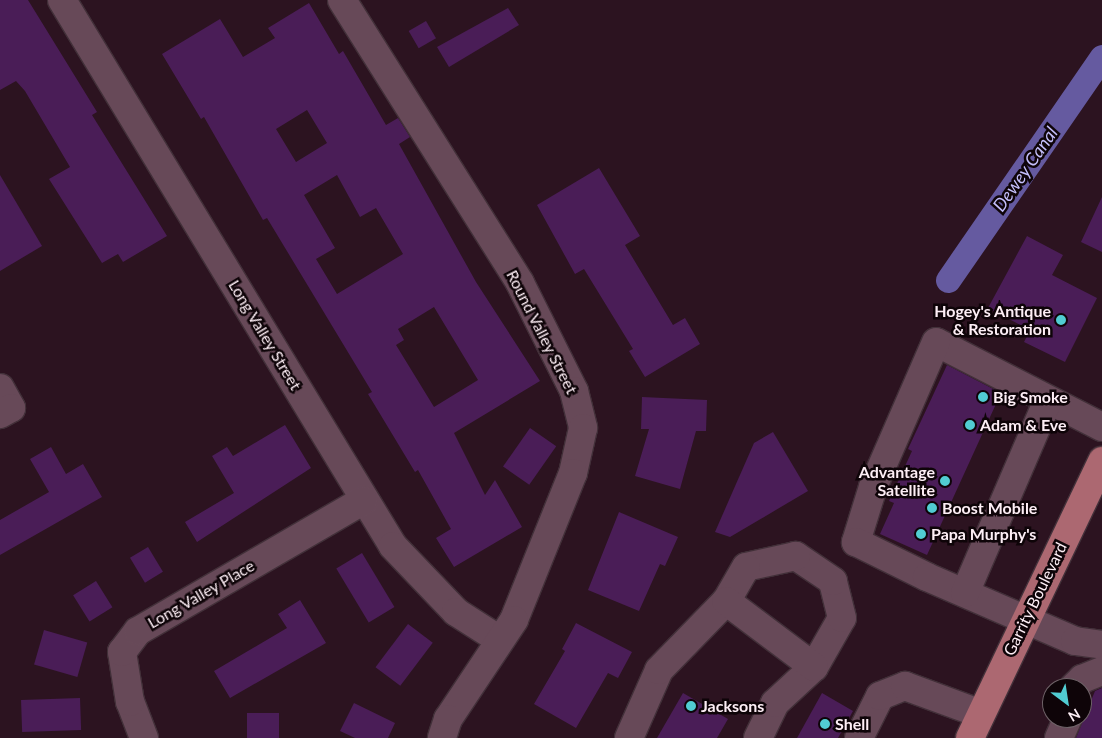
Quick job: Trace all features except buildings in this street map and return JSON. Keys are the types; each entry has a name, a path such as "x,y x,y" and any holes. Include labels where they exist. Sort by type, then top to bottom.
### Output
{"main road":[{"name":"Garrity Boulevard","path":"975,726 1102,461"}],"street":[{"name":"Long Valley Street","path":"62,0 393,546 456,612 500,640"},
{"name":"Round Valley Street","path":"342,0 520,283 574,391 583,428 573,473 514,620 448,719 442,738"},
{"path":"1102,427 936,342 873,487 856,542 965,593 1075,641 1102,645"},
{"path":"965,593 1048,400"},
{"name":"Long Valley Place","path":"144,738 130,702 122,652 138,631 364,500"},
{"path":"629,738 659,670 726,601 746,567 796,556 833,581 842,618 814,667 775,703 758,738"},
{"path":"726,601 814,667"},
{"path":"859,738 880,696 906,686 975,726"}],"waterway":[{"name":"Dewey Canal","path":"948,280 1102,57"}],"place":[{"name":"Hogey's Antique & Restoration","path":"1061,320"},
{"name":"Big Smoke","path":"983,397"},
{"name":"Adam & Eve","path":"970,425"},
{"name":"Advantage Satellite","path":"945,481"},
{"name":"Boost Mobile","path":"932,508"},
{"name":"Papa Murphy's","path":"921,534"},
{"name":"Jacksons","path":"691,706"},
{"name":"Shell","path":"825,724"}]}
